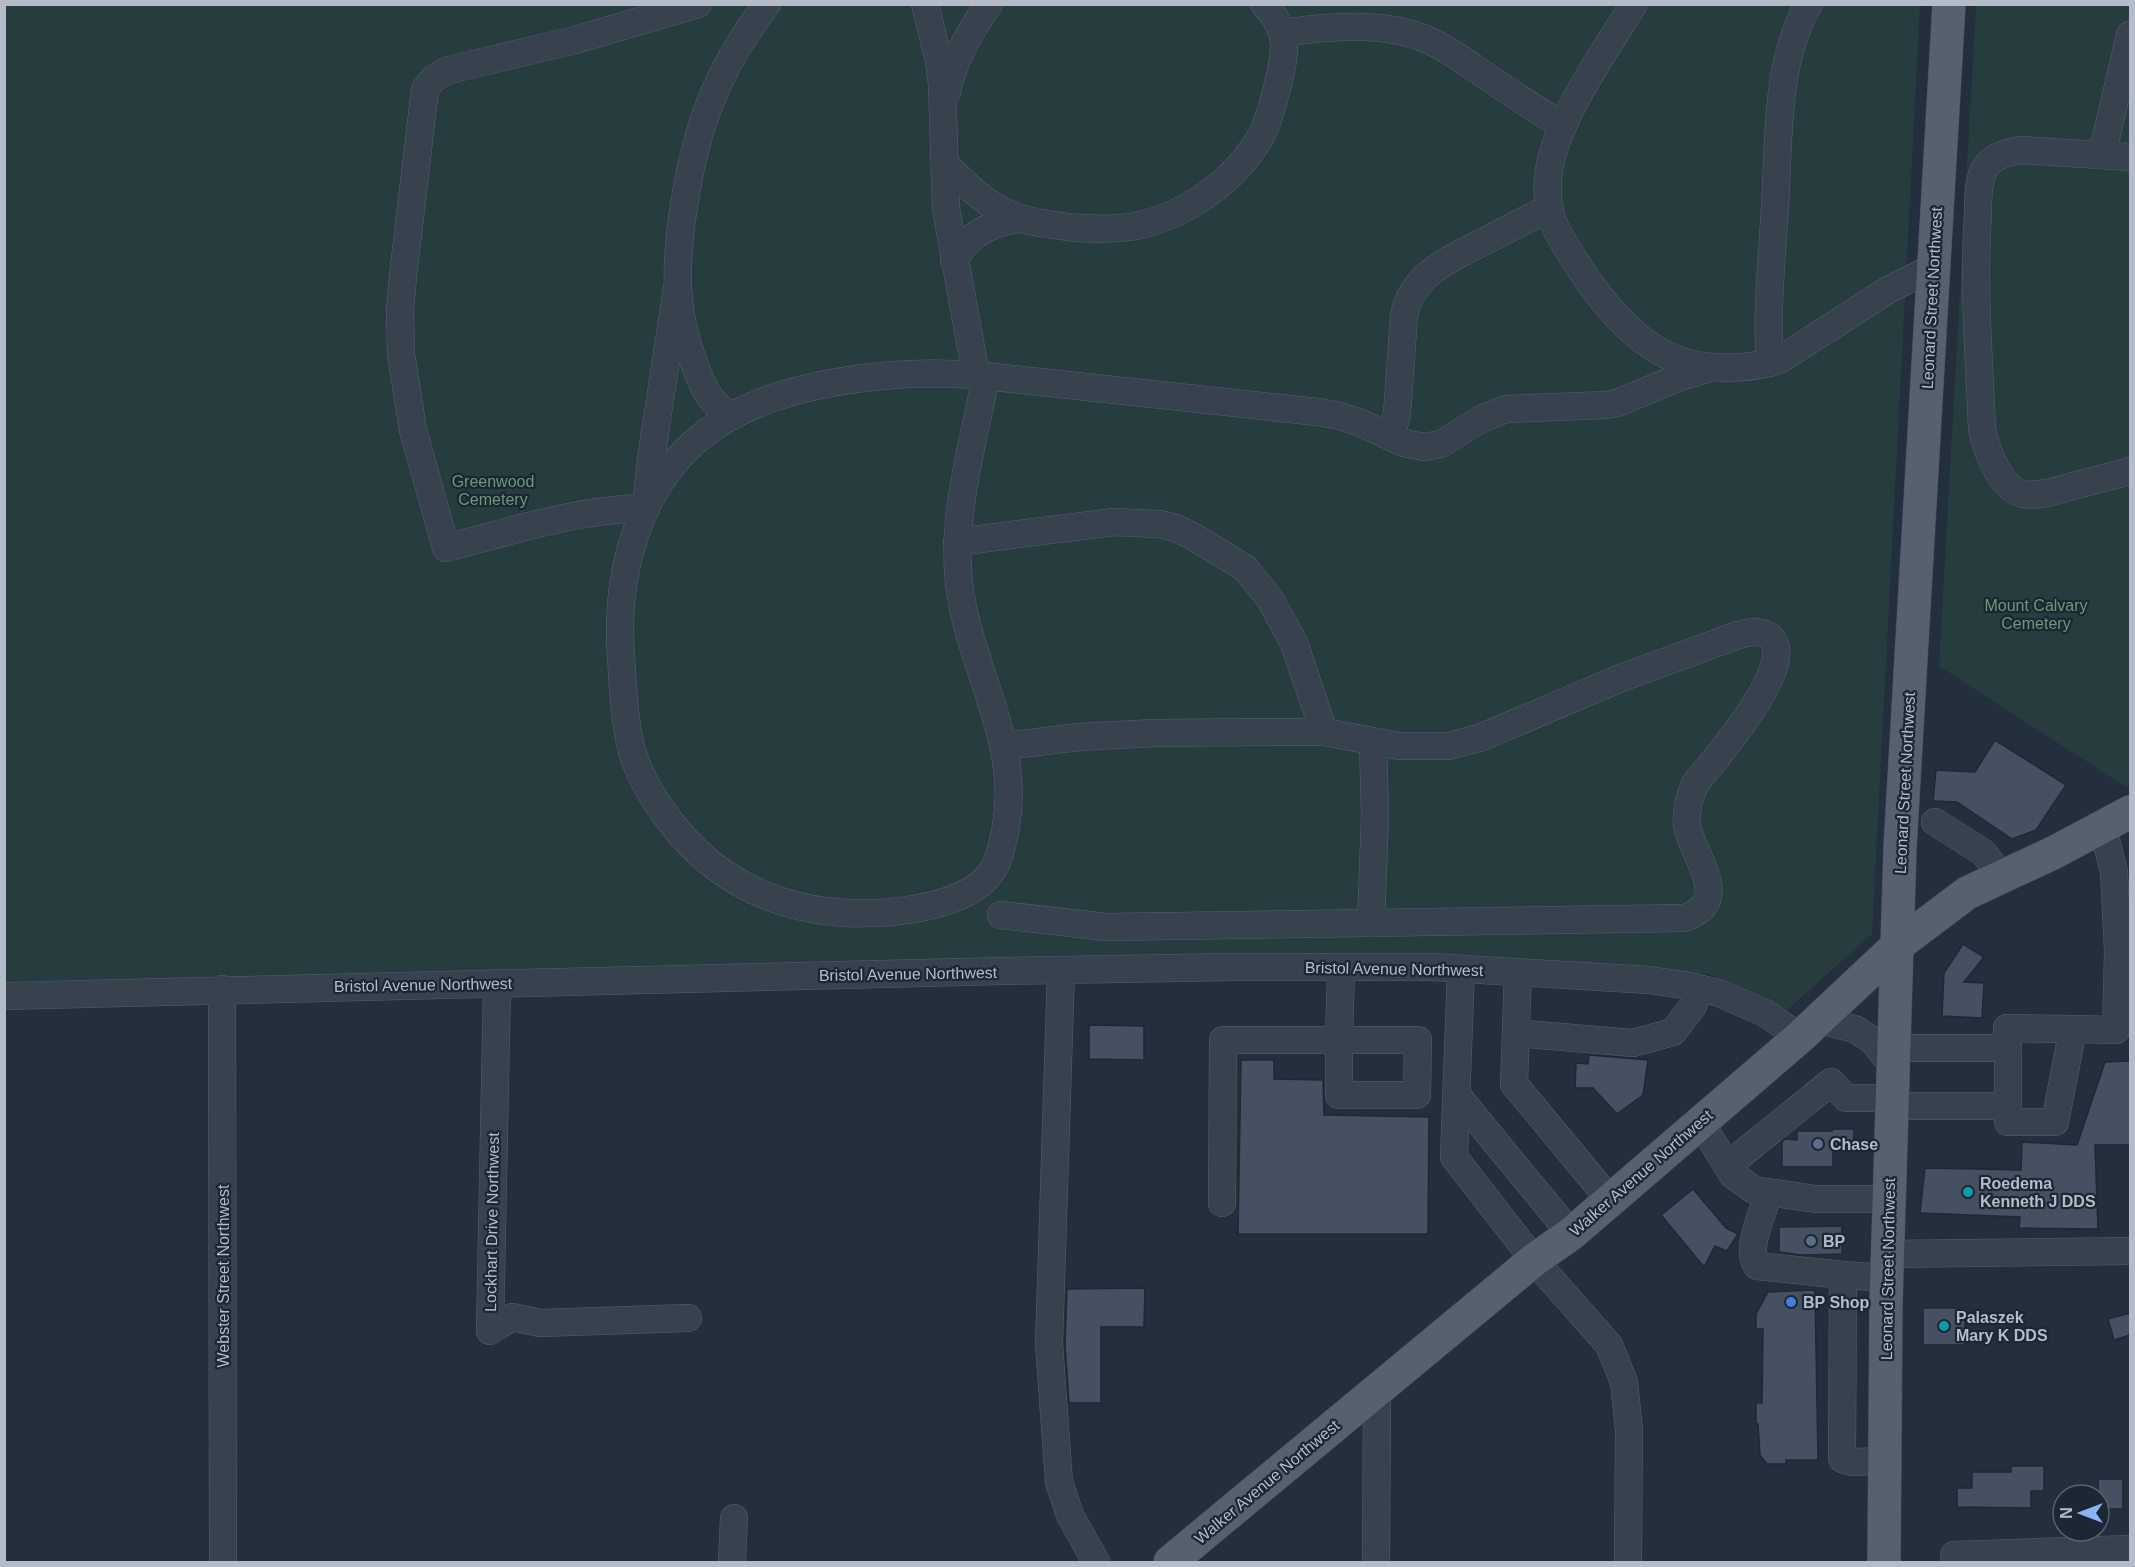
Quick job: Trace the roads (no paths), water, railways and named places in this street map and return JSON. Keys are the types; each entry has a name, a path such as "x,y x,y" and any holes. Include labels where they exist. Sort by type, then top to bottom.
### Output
{"main road":[{"name":"Leonard Street Northwest","path":"1884,1563 1887,1266 1900,848 1949,4"},
{"name":"Walker Avenue Northwest","path":"1170,1563 1534,1260 1571,1234 1809,1028 1898,945 1967,892 2103,828 2130,812"}],"street":[{"path":"646,508 596,511 533,525 446,549 420,459 403,377 400,311 403,276 422,99 425,89 434,78 449,70 575,40 698,4"},
{"path":"646,508 651,459 677,288 678,247 690,167 702,120 719,79 736,49 767,4"},
{"path":"925,4 939,61 944,120 946,209 954,261 981,375 957,542 958,571 963,609 975,658 1005,746 1010,793 1009,808 1002,847 989,876 966,893 938,903 899,911 812,910 774,899 731,879 701,857 676,830 654,798 633,755 624,702 620,608 633,539 655,490 679,457 704,434 733,416 779,397 825,384 896,374 981,375 1318,412 1362,423 1414,446 1433,446 1441,444 1488,416 1506,409 1606,405 1713,367"},
{"path":"944,120 948,85 953,72 965,43 989,4"},
{"path":"945,164 997,208 1023,219 1076,228 1099,229 1132,226 1165,217 1212,190 1246,157 1264,130 1279,79 1283,49 1278,20 1264,4"},
{"path":"1634,4 1563,126 1550,161 1547,182 1550,208 1560,236 1590,285 1617,316 1646,342 1669,357 1690,364 1713,367 1756,366 1770,363 1782,359 1888,290 1934,267"},
{"path":"1770,363 1767,322 1783,92 1791,42 1809,4"},
{"path":"1282,33 1315,28 1357,27 1389,30 1426,39 1459,57 1563,126"},
{"path":"2102,155 2130,35"},
{"path":"2130,157 2021,150 2008,152 1985,167 1979,189 1976,234 1982,429 1985,444 2002,478 2021,494 2047,493 2130,471"},
{"path":"1391,437 1397,414 1405,307 1413,291 1430,272 1448,259 1550,208"},
{"path":"954,261 962,248 984,229 1002,221 1023,219"},
{"path":"677,288 681,325 696,370 713,403 733,416"},
{"path":"957,542 1114,522 1159,524 1176,528 1194,537 1245,568 1270,599 1294,643 1324,732"},
{"path":"1001,915 1106,927 1685,918 1698,913 1704,906 1708,894 1708,883 1703,864 1689,832 1687,814 1690,796 1695,784 1761,696 1772,677 1777,658 1774,641 1768,635 1750,632 1718,641 1621,678 1522,721 1462,743 1399,746 1324,732 1144,734 1079,737 1005,746"},
{"path":"1371,923 1375,815 1373,742"},
{"path":"1935,822 1984,853 2001,877"},
{"path":"2073,1029 2055,1122 2008,1122 2007,1028 2073,1029 2123,1031 2114,872 2103,828"},
{"name":"Bristol Avenue Northwest","path":"4,996 1061,970 1234,967 1461,969 1649,980 1697,988 1719,993 1765,1013 1809,1028"},
{"path":"1222,1203 1223,1040 1339,1040 1341,968"},
{"path":"1461,969 1454,1157 1534,1260 1609,1346 1624,1382 1629,1430 1628,1563"},
{"path":"1061,970 1049,1344 1059,1482 1070,1515 1096,1563"},
{"path":"1518,972 1514,1084 1610,1200"},
{"name":"Lockhart Drive Northwest","path":"497,983 490,1331 513,1317 540,1323 688,1318"},
{"path":"1516,1033 1633,1043 1673,1032 1693,1006 1697,988"},
{"name":"Webster Street Northwest","path":"222,989 223,1563"},
{"path":"1809,1028 1855,1029 1872,1040 1893,1080 2008,1106"},
{"path":"1727,1166 1831,1082 1846,1098 1893,1080 2008,1048"},
{"path":"1456,1094 1571,1234"},
{"path":"1700,1122 1733,1175 1754,1190 1816,1199 1889,1199"},
{"path":"1769,1193 1753,1244 1752,1258 1757,1266 1843,1275 1887,1266 2130,1251"},
{"path":"1843,1275 1842,1458 1852,1462 1885,1461"},
{"path":"1376,1563 1377,1391"},
{"path":"732,1563 734,1518"},
{"path":"1954,1556 2130,1549"}],"place":[{"name":"Chase","path":"1818,1144"},
{"name":"Roedema Kenneth J DDS","path":"1968,1192"},
{"name":"BP","path":"1811,1241"},
{"name":"BP Shop","path":"1791,1302"},
{"name":"Palaszek Mary K DDS","path":"1944,1326"}],"park label":[{"name":"Greenwood Cemetery","path":"493,490"},
{"name":"Mount Calvary Cemetery","path":"2036,614"}]}
